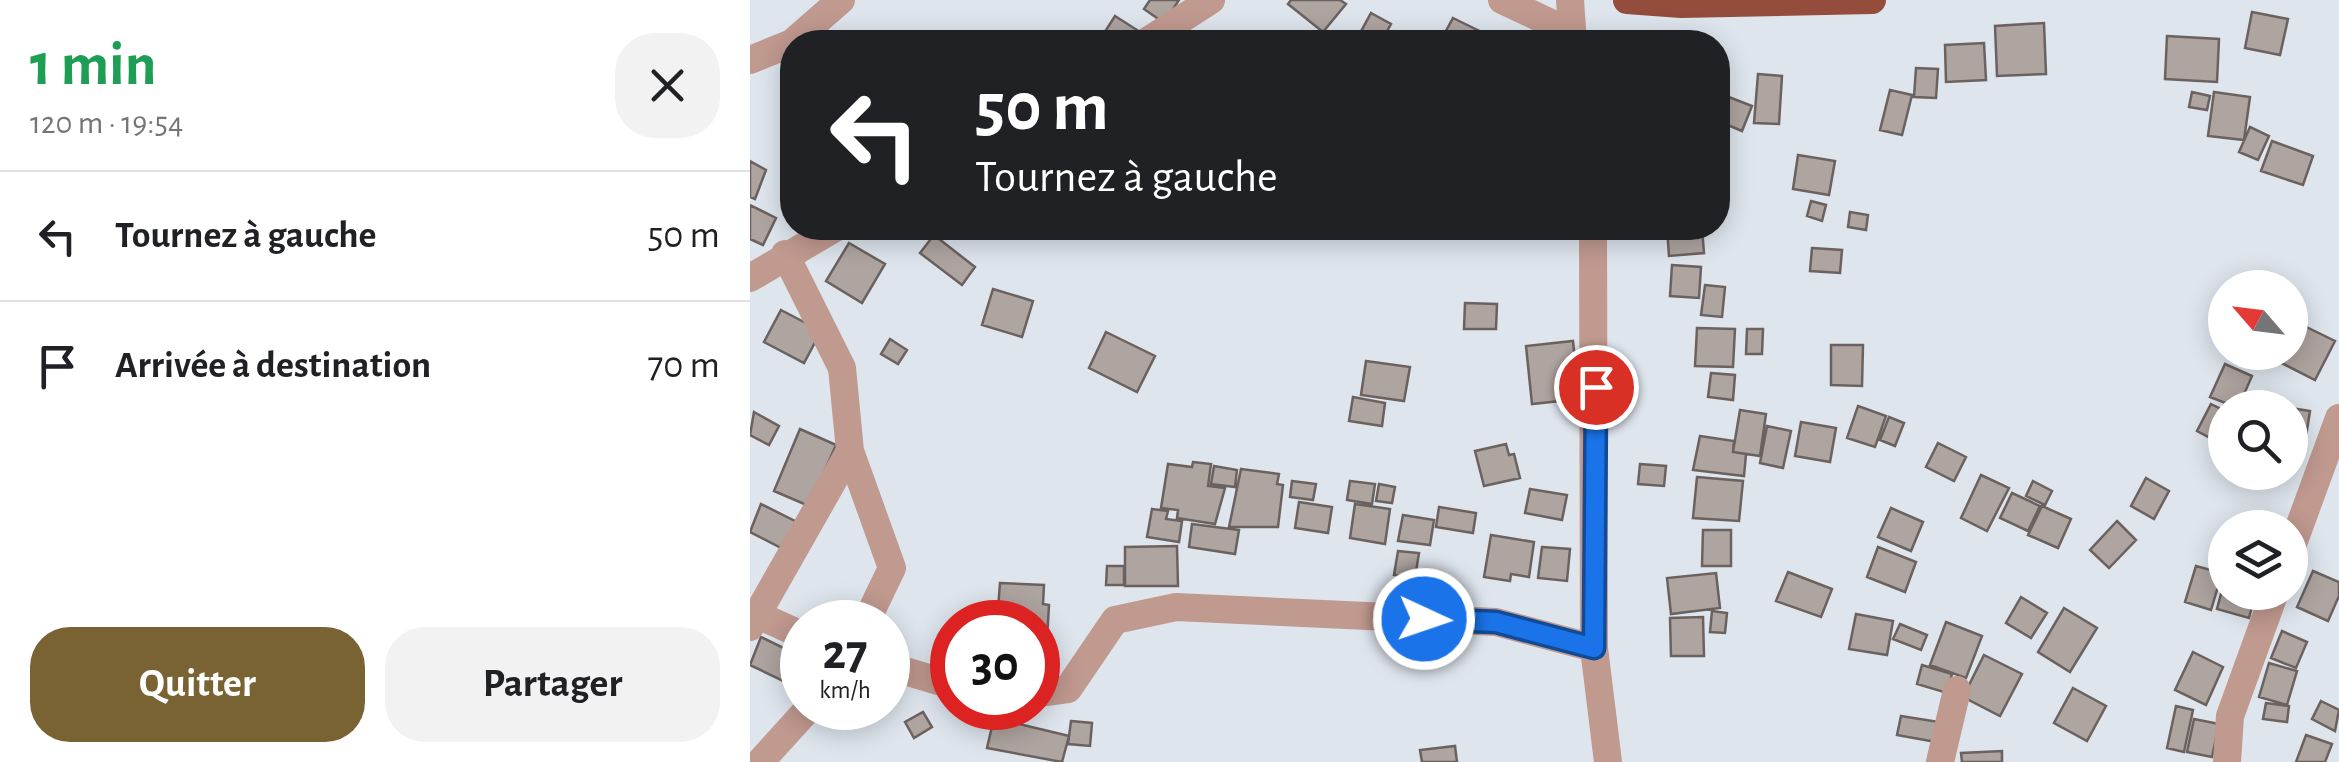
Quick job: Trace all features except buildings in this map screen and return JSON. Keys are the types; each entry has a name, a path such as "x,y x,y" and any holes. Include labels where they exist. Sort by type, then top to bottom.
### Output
{"highway":[{"path":"1628,0 1680,4 1872,0"}],"street":[{"path":"808,30 841,0"},
{"path":"1165,30 1212,0"},
{"path":"1502,0 1557,30"},
{"path":"1570,0 1572,30"},
{"path":"750,60 780,48"},
{"path":"750,278 812,240"},
{"path":"1593,240 1594,648 1608,762"},
{"path":"785,254 842,368 850,451 892,568 877,600"},
{"path":"2305,510 2339,418"},
{"path":"780,628 755,621 850,451"},
{"path":"1060,689 1068,688 1115,620 1176,607 1496,622 1594,648"},
{"path":"2227,762 2230,716 2268,610"},
{"path":"1940,762 1957,690"},
{"path":"760,762 790,730"}],"route":[{"path":"1424,619 1496,622 1594,648 1596,387"}]}
